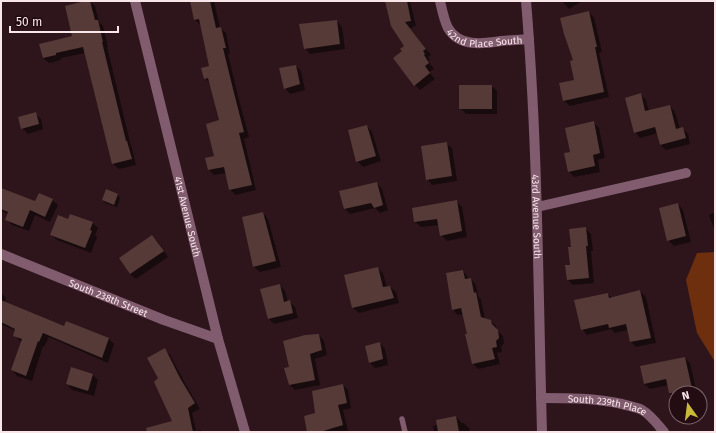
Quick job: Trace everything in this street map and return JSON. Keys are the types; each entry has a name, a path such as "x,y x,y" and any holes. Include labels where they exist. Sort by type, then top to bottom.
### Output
{"street":[{"name":"41st Avenue South","path":"135,1 218,339 245,432"},
{"name":"42nd Place South","path":"440,1 445,20 449,28 455,36 469,43 529,39"},
{"name":"43rd Avenue South","path":"526,1 536,207 542,432"},
{"path":"536,207 686,173"},
{"name":"South 238th Street","path":"1,254 164,320 218,339"},
{"name":"South 239th Place","path":"541,398 598,399 636,408 648,414 664,432"}],"lane":[{"path":"402,419 405,432"}],"shaded area":[{"path":"715,252 715,362 697,333 686,280 697,253"}],"building":[{"path":"90,1 95,20 98,20 126,141 132,159 112,164 83,47 56,53 56,55 43,58 39,44 72,36 65,6"},
{"path":"190,1 210,1 216,28 221,27 226,48 223,48 244,132 239,133 252,185 229,190 224,167 208,170 205,158 214,156 206,124 219,120 208,78 204,79 201,68 209,66 199,19 194,20"},
{"path":"385,1 407,1 411,21 405,22 426,49 423,51 429,63 425,66 430,73 414,86 393,58 402,51 400,49 404,46 391,26"},
{"path":"589,11 597,47 595,47 604,92 563,101 559,83 574,80 570,61 573,60 560,18"},
{"path":"337,20 340,44 304,49 299,24"},
{"path":"296,65 300,84 284,89 279,68"},
{"path":"459,85 492,85 492,109 459,109"},
{"path":"641,93 645,111 670,105 676,129 683,127 686,138 660,145 655,127 634,133 625,98"},
{"path":"36,112 39,124 21,129 18,117"},
{"path":"594,121 600,153 593,155 595,166 568,172 564,153 570,152 565,128"},
{"path":"367,125 376,156 356,162 348,130"},
{"path":"447,142 452,176 426,180 421,146"},
{"path":"377,182 383,205 374,208 371,203 344,209 339,191"},
{"path":"1,188 35,201 39,193 53,199 45,217 30,210 23,227 5,220 8,212 1,209"},
{"path":"106,189 118,194 114,205 102,200"},
{"path":"457,200 462,231 440,236 437,219 414,222 412,208"},
{"path":"678,203 686,236 667,241 659,208"},
{"path":"263,212 276,261 253,267 242,217"},
{"path":"70,214 93,222 90,230 92,231 85,248 50,235 58,215 68,219"},
{"path":"586,227 589,278 567,280 565,265 570,265 568,247 571,247 569,229"},
{"path":"152,235 164,251 130,274 119,258"},
{"path":"378,267 383,287 390,286 394,298 352,308 344,275"},
{"path":"463,270 465,279 471,278 474,293 476,292 481,317 491,320 492,324 498,330 499,338 496,341 497,347 492,348 495,359 472,364 461,308 452,310 446,273"},
{"path":"280,284 284,302 290,300 293,313 268,319 260,289"},
{"path":"640,290 651,338 630,342 626,324 609,328 608,324 581,330 574,300 608,293 609,298"},
{"path":"1,300 64,326 66,321 109,338 102,358 43,333 39,342 38,341 26,376 11,370 22,339 13,336 15,329 1,322"},
{"path":"319,334 322,350 310,354 315,380 289,385 284,368 289,367 283,341 305,335"},
{"path":"380,342 383,359 369,363 365,346"},
{"path":"165,348 195,403 188,408 193,432 147,432 146,428 172,421 154,382 158,378 147,358"},
{"path":"685,357 691,385 668,385 668,388 666,379 644,384 640,366"},
{"path":"71,367 93,374 88,391 66,384"},
{"path":"343,384 347,403 338,405 343,425 320,432 307,432 304,416 315,413 312,391"},
{"path":"456,416 459,432 438,432 436,420"}]}
